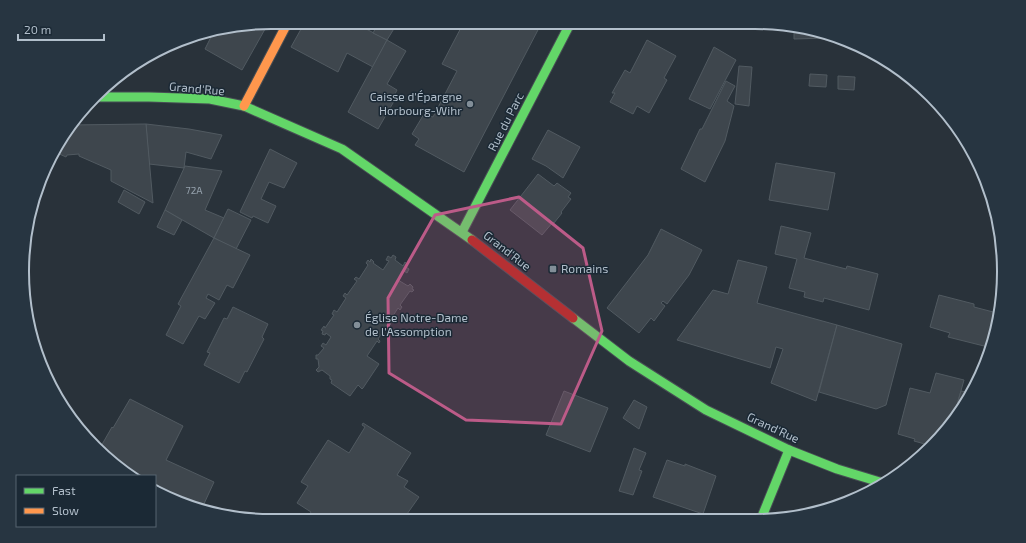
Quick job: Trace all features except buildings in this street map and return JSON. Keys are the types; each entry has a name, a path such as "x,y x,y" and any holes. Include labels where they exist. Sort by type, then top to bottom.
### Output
{"main road":[{"path":"244,106 284,29"},
{"name":"Rue du Parc","path":"462,232 567,29"},
{"name":"Grand'Rue","path":"103,97 210,99 244,106 342,149 462,232 629,361 706,410 789,450 837,469 877,481"},
{"path":"763,513 789,450"}],"highlighted area":[{"path":"519,197 583,248 602,331 561,424 466,420 389,373 388,298 435,215"}],"traffic: fast":[{"path":"462,232 567,29"},
{"path":"103,97 210,99 244,106 342,149 472,240"},
{"path":"573,318 629,361 706,410 789,450 837,469 877,481"},
{"path":"763,513 789,450"}],"traffic: slow":[{"path":"244,106 284,29"}],"traffic: jam":[{"path":"472,240 573,318"}],"place":[{"name":"Caisse d'Épargne Horbourg-Wihr","path":"470,104"},
{"name":"Romains","path":"553,269"},
{"name":"Église Notre-Dame de l'Assomption","path":"357,325"}]}
